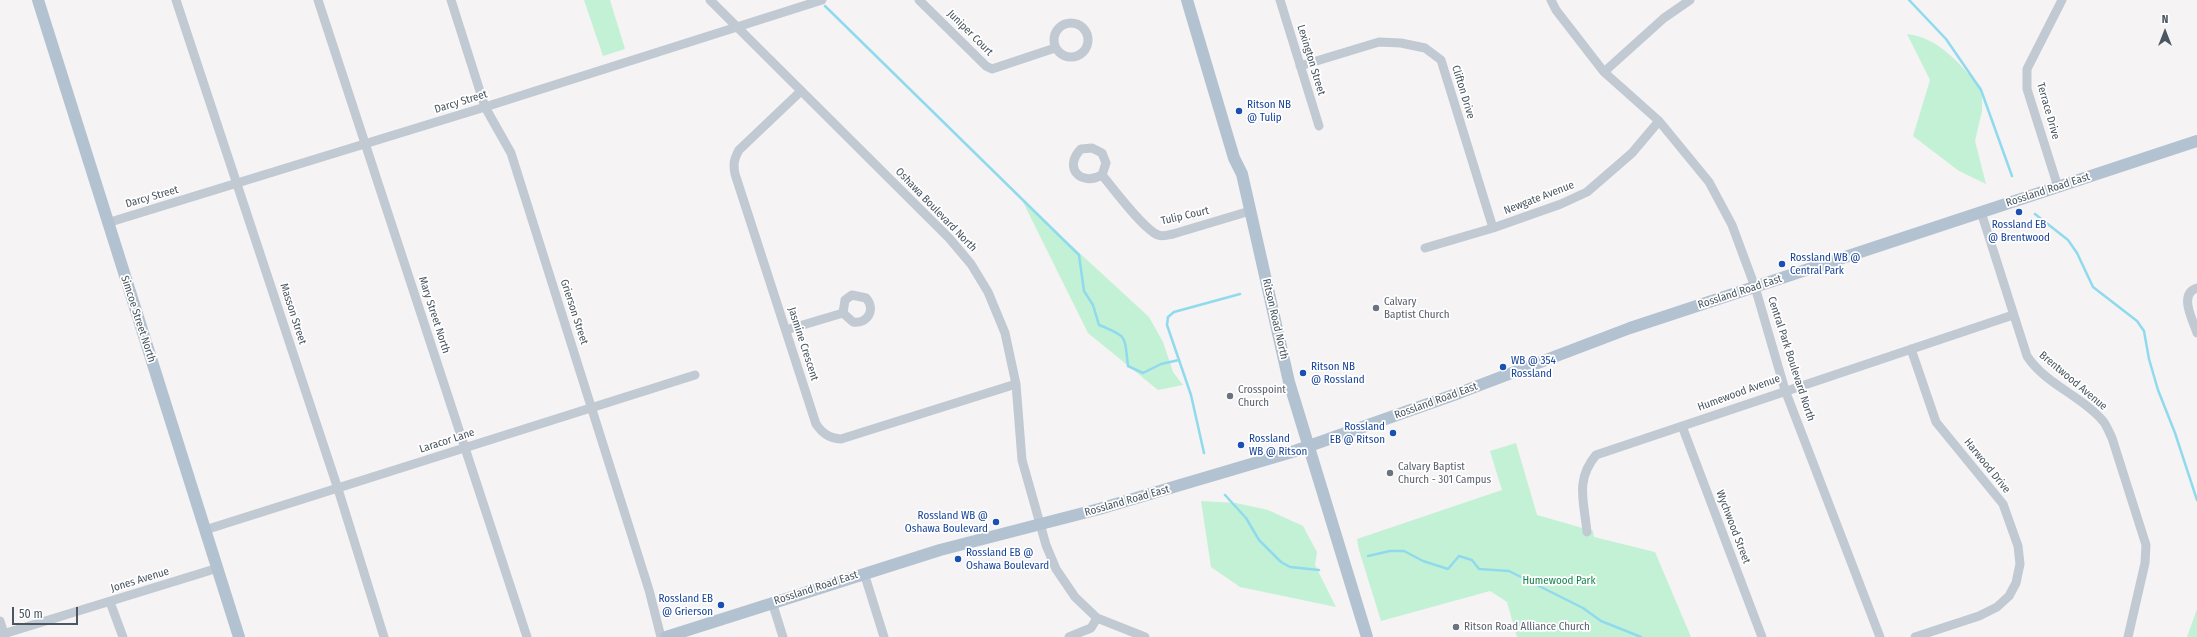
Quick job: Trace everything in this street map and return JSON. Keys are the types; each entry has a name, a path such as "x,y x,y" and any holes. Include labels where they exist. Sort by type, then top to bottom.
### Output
{"main road":[{"name":"Simcoe Street North","path":"38,0 107,223 239,637"},
{"name":"Ritson Road North","path":"1187,0 1234,158 1242,174 1289,382 1367,637"},
{"name":"Rossland Road East","path":"666,637 772,602 940,550 1169,490 1308,447 1459,393 1630,328 2197,141"}],"street":[{"name":"Masson Street","path":"176,0 338,489 384,637"},
{"name":"Mary Street North","path":"318,0 364,145 527,637"},
{"name":"Grierson Street","path":"451,0 485,107 511,152 649,590 660,637"},
{"name":"Oshawa Boulevard North","path":"710,0 949,238 971,264 988,292 1005,333 1016,384 1022,460 1040,524 1052,559 1064,582 1075,597 1097,618 1145,637"},
{"name":"Darcy Street","path":"107,223 364,145 822,0"},
{"name":"Juniper Court","path":"919,0 986,66 992,69 1055,48"},
{"name":"Lexington Street","path":"1280,0 1319,126"},
{"name":"Central Park Boulevard North","path":"1551,0 1556,10 1604,72 1659,121 1709,182 1732,225 1755,287 1785,390 1880,637"},
{"name":"Terrace Drive","path":"2058,187 2027,89 2027,69 2062,0"},
{"path":"1604,72 1664,18 1687,1"},
{"name":"Clifton Drive","path":"1300,66 1379,42 1401,43 1425,48 1441,60 1493,228"},
{"name":"Jasmine Crescent","path":"801,91 739,150 734,158 734,166 816,424 822,433 831,438 841,439 851,437 1016,384"},
{"name":"Newgate Avenue","path":"1425,248 1493,228 1561,204 1587,192 1632,153 1659,121"},
{"name":"Tulip Court","path":"1102,175 1137,216 1157,234 1164,236 1250,211"},
{"name":"Brentwood Avenue","path":"1981,212 2021,343 2031,362 2092,411 2103,422 2112,438 2146,544 2146,563 2128,637"},
{"path":"2197,288 2192,290 2187,295 2187,301 2197,333"},
{"path":"786,330 843,313"},
{"name":"Humewood Avenue","path":"1587,532 1582,481 1587,466 1596,455 1785,390 2013,315"},
{"name":"Harwood Drive","path":"1911,349 1936,422 2003,504 2018,546 2020,564 2016,583 2008,596 1997,607 1979,616 1915,637"},
{"name":"Laracor Lane","path":"206,530 695,375"},
{"name":"Wychwood Street","path":"1682,426 1762,637"},
{"name":"Jones Avenue","path":"3,635 218,568"},
{"path":"864,573 884,637"},
{"path":"110,602 123,637"},
{"path":"772,602 783,637"},
{"path":"1069,637 1091,628 1097,618"},
{"path":"0,621 3,635"}],"green space":[{"path":"584,0 610,0 625,49 603,56"},
{"path":"1907,34 1930,41 1940,47 1949,54 1982,88 1982,111 1975,141 1986,184 1959,171 1913,136 1930,80"},
{"path":"1022,200 1149,317 1163,342 1173,372 1183,385 1158,390 1088,333"},
{"name":"Humewood Park","path":"1516,443 1537,515 1593,531 1594,537 1655,552 1691,637 1517,637 1507,602 1490,591 1381,621 1357,539 1502,490 1490,451"},
{"path":"1201,501 1236,503 1268,510 1303,526 1317,552 1315,565 1336,607 1240,587 1211,567"},
{"path":"2197,609 2197,637 2187,637"}],"waterway":[{"path":"1909,0 1946,39 1981,90 2012,176"},
{"path":"825,6 1079,255 1084,291 1093,305 1099,325 1116,332 1123,339 1125,343 1128,366 1143,373 1161,364 1179,360"},
{"path":"2035,214 2068,240 2077,253 2093,287 2137,321 2144,331 2149,359 2158,390 2175,433 2197,500"},
{"path":"1204,453 1191,395 1167,325 1168,317 1174,312 1240,294"},
{"path":"1225,495 1246,518 1259,540 1281,562 1290,567 1319,570"},
{"path":"1368,556 1390,551 1404,551 1423,561 1448,569 1459,556 1472,560 1479,569 1509,571 1583,608 1601,621 1641,637"}],"place":[{"name":"Ritson NB @ Tulip","path":"1239,111"},
{"name":"Rossland EB @ Brentwood","path":"2019,212"},
{"name":"Rossland WB @ Central Park","path":"1782,264"},
{"name":"Calvary Baptist Church","path":"1376,308"},
{"name":"WB @ 354 Rossland","path":"1503,367"},
{"name":"Ritson NB @ Rossland","path":"1303,373"},
{"name":"Crosspoint Church","path":"1230,396"},
{"name":"Rossland EB @ Ritson","path":"1393,433"},
{"name":"Rossland WB @ Ritson","path":"1241,445"},
{"name":"Calvary Baptist Church - 301 Campus","path":"1390,473"},
{"name":"Rossland WB @ Oshawa Boulevard","path":"996,522"},
{"name":"Rossland EB @ Oshawa Boulevard","path":"958,559"},
{"name":"Rossland EB @ Grierson","path":"721,605"},
{"name":"Ritson Road Alliance Church","path":"1456,627"}]}
